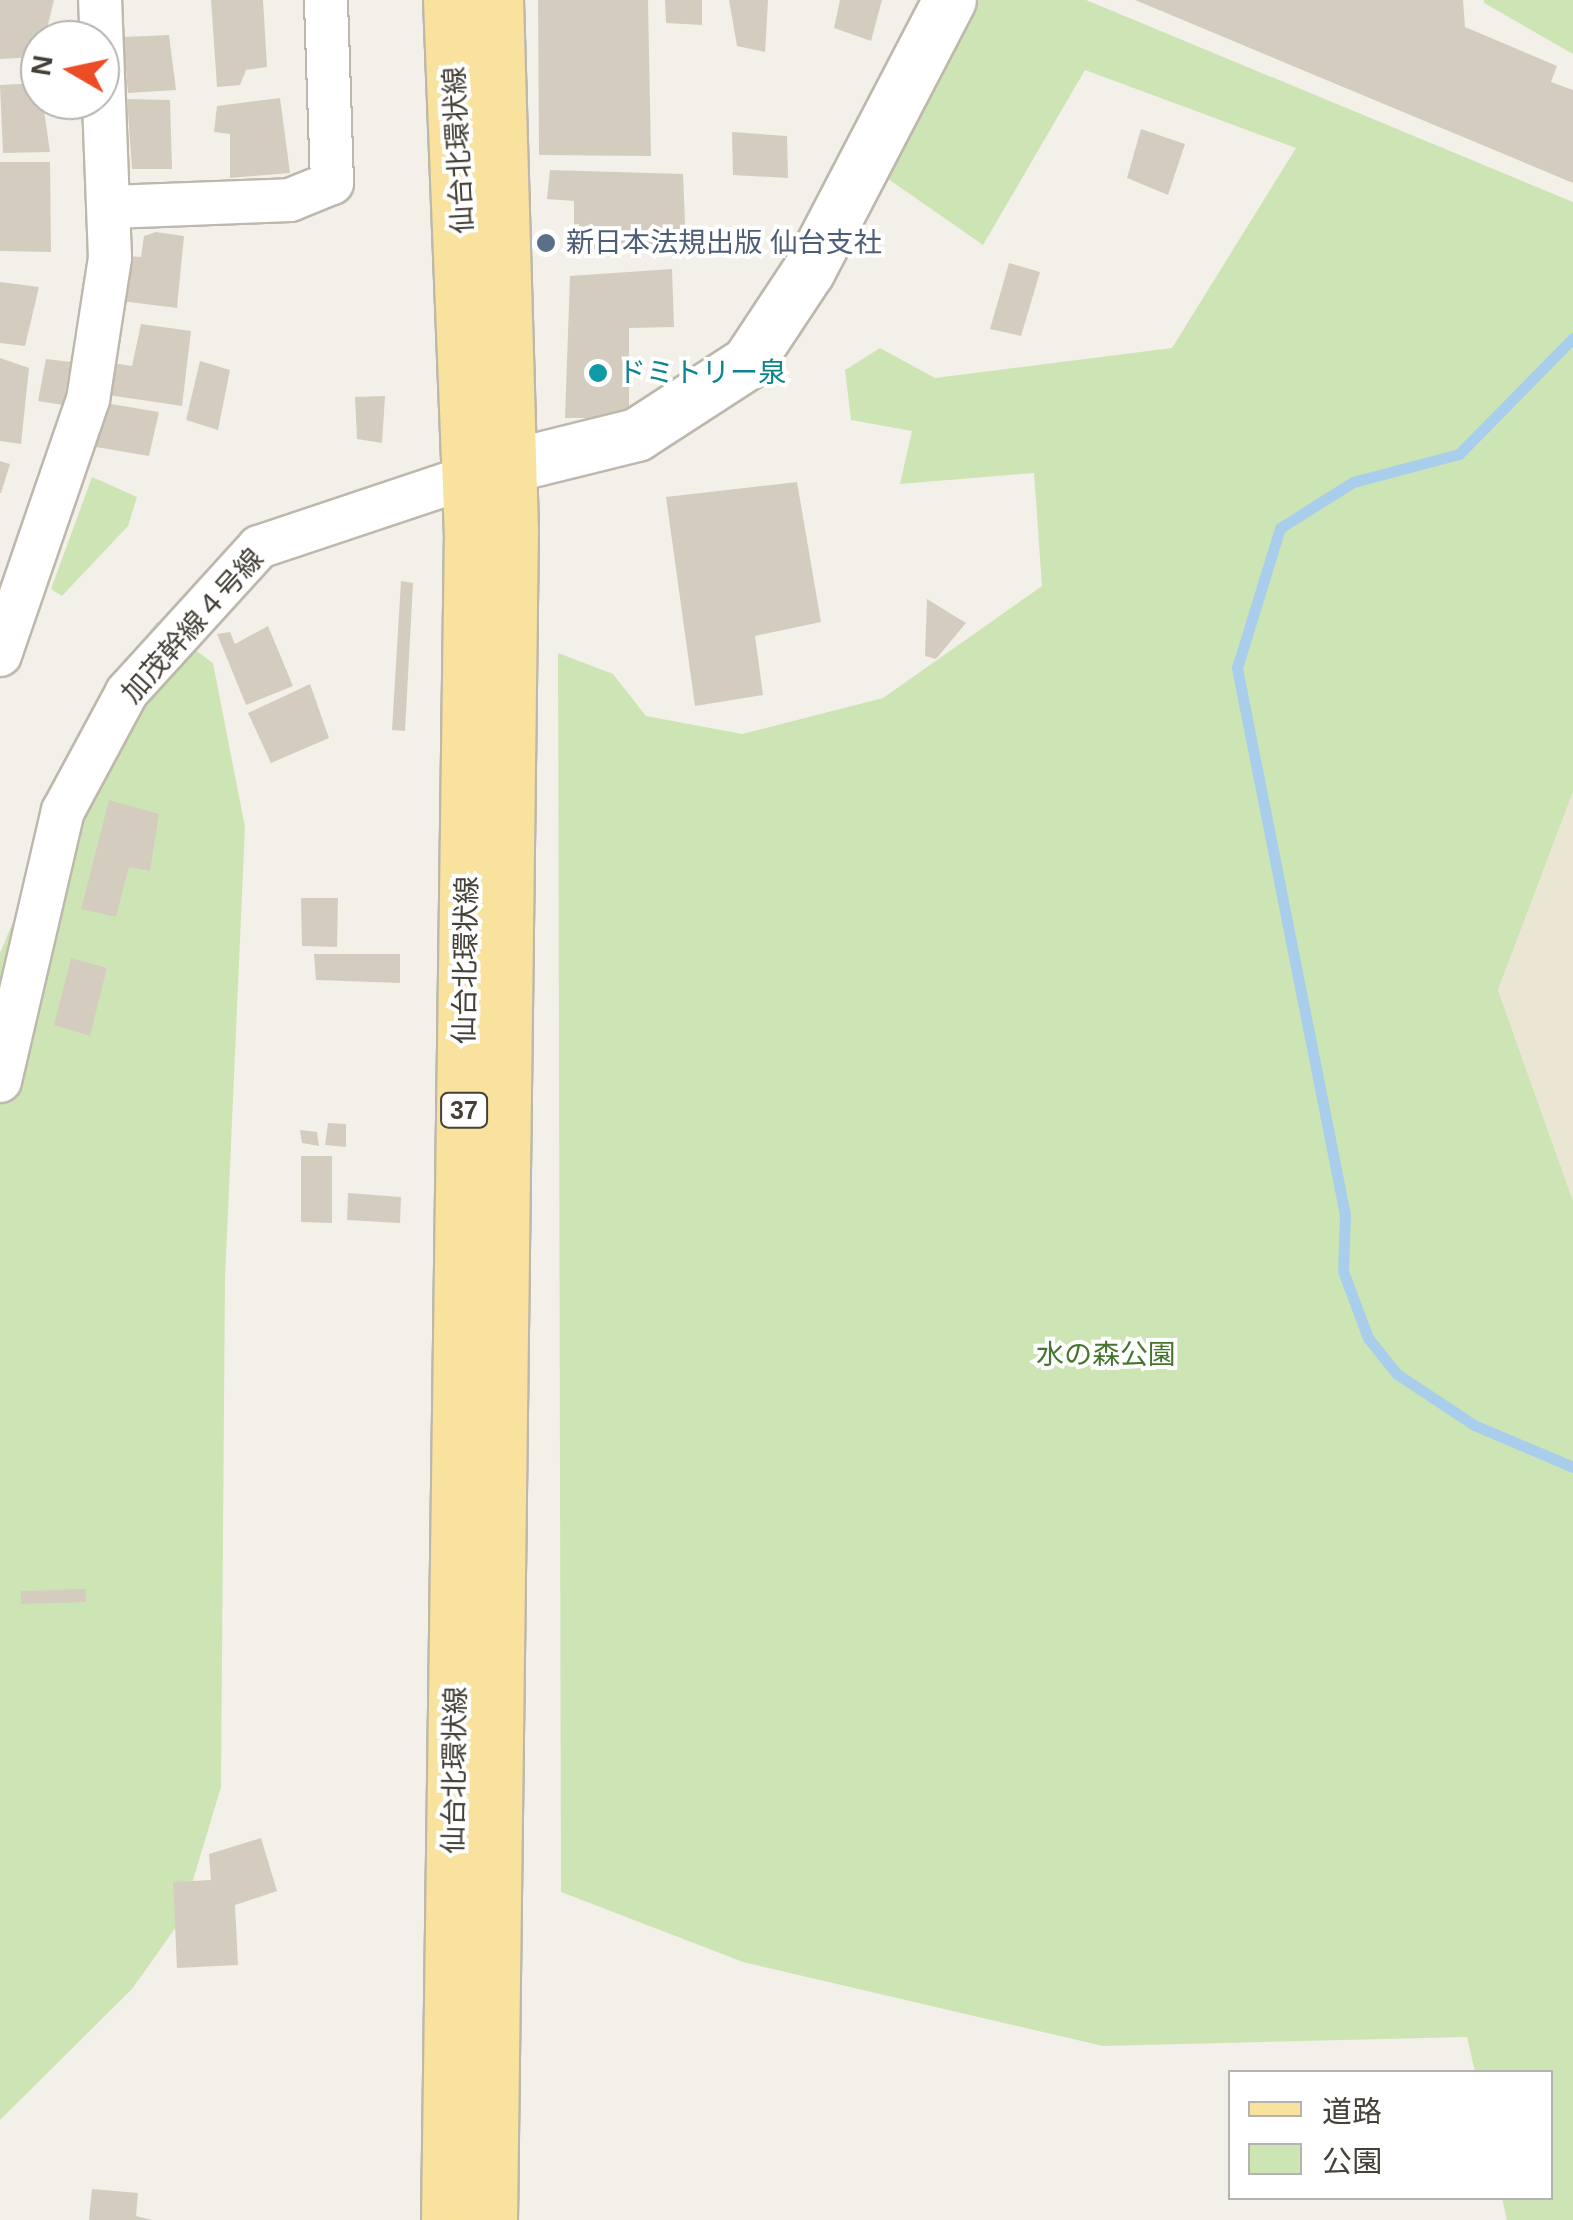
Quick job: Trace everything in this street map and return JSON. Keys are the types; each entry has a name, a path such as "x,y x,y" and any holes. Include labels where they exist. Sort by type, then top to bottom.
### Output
{"main road":[{"name":"仙台北環状線","path":"449,2220 490,471 451,0"},
{"name":"仙台北環状線","path":"490,2220 490,471 495,0"}],"street":[{"path":"0,655 88,400 111,207 100,0"},
{"path":"111,207 290,200 332,183 326,0"},
{"path":"490,471 637,435 748,363 809,271 950,0"},
{"name":"加茂幹線４号線","path":"0,1081 63,810 127,692 259,547 490,471"}],"shaded area":[{"path":"1573,792 1573,1201 1498,990"}],"green space":[{"name":"水の森公園","path":"979,0 1086,0 1573,202 1573,792 1498,990 1573,1201 1573,2220 1507,2220 1502,2200 1553,2200 1553,2070 1475,2070 1467,2037 1103,2046 743,1962 561,1892 558,653 613,674 646,716 742,734 883,698 1042,586 1034,473 900,484 912,431 851,420 845,370 880,348 935,378 1172,348 1296,148 1085,70 983,245 884,176"},
{"path":"1573,0 1573,54 1484,3"},
{"path":"92,477 137,497 128,526 62,596 51,589"},
{"path":"157,622 213,663 245,827 225,1280 221,1787 181,1920 132,1989 0,2120 0,953 117,674"}],"building":[{"path":"0,0 54,0 49,20 20,20 20,58 0,59"},
{"path":"211,0 263,0 267,67 246,70 240,85 217,87"},
{"path":"538,0 648,0 651,156 539,155"},
{"path":"665,0 702,0 702,25 666,23"},
{"path":"729,0 768,0 765,52 737,46"},
{"path":"840,0 882,0 871,41 834,28"},
{"path":"1135,0 1463,0 1465,27 1557,66 1551,82 1573,90 1573,183"},
{"path":"169,35 176,90 128,93 123,37"},
{"path":"20,84 20,120 45,120 50,152 3,153 0,85"},
{"path":"280,98 290,173 230,178 230,134 214,132 217,106"},
{"path":"127,99 170,100 172,169 132,169"},
{"path":"1141,129 1185,144 1168,195 1127,178"},
{"path":"732,132 787,136 788,178 733,175"},
{"path":"0,162 50,162 51,252 0,251"},
{"path":"550,170 683,174 686,249 574,249 574,201 547,199"},
{"path":"156,232 184,236 177,308 121,301 127,256 141,257 144,236"},
{"path":"1009,263 1040,272 1021,336 990,329"},
{"name":"ドミトリー泉","path":"672,269 674,327 629,328 629,418 565,418 570,276"},
{"path":"0,282 39,287 25,346 0,343"},
{"path":"141,324 191,331 182,406 108,395 113,363 132,366"},
{"path":"0,358 29,368 21,444 0,441"},
{"path":"46,359 71,362 63,405 38,401"},
{"path":"200,361 230,370 218,430 186,420"},
{"path":"385,396 382,443 357,439 355,397"},
{"path":"105,403 159,412 149,456 96,447"},
{"path":"0,461 10,464 1,493 0,493"},
{"path":"797,482 821,622 755,636 763,695 695,706 666,497"},
{"path":"401,581 413,583 405,731 392,730"},
{"path":"927,599 966,623 936,659 925,656"},
{"path":"268,626 293,686 246,705 217,634 230,632 235,644"},
{"path":"310,684 329,738 271,763 248,713"},
{"path":"109,800 159,814 150,871 129,867 116,917 81,909"},
{"path":"301,898 338,898 337,947 302,946"},
{"path":"314,954 400,954 400,983 316,980"},
{"path":"71,958 107,968 90,1036 54,1025"},
{"path":"328,1123 346,1124 346,1147 325,1145"},
{"path":"300,1130 317,1132 319,1146 302,1143"},
{"path":"301,1156 332,1156 332,1223 301,1222"},
{"path":"348,1193 401,1197 400,1223 347,1220"},
{"path":"86,1589 86,1602 21,1604 21,1591"},
{"path":"261,1838 277,1891 235,1905 238,1965 177,1968 173,1882 211,1880 209,1854"},
{"path":"92,2189 138,2193 136,2216 152,2220 89,2220"}],"waterway":[{"path":"1573,338 1459,454 1353,482 1280,528 1237,668 1345,1215 1343,1271 1368,1338 1397,1374 1474,1425 1573,1467"}],"place":[{"name":"新日本法規出版 仙台支社","path":"546,243"},
{"name":"ドミトリー泉","path":"598,373"}]}
